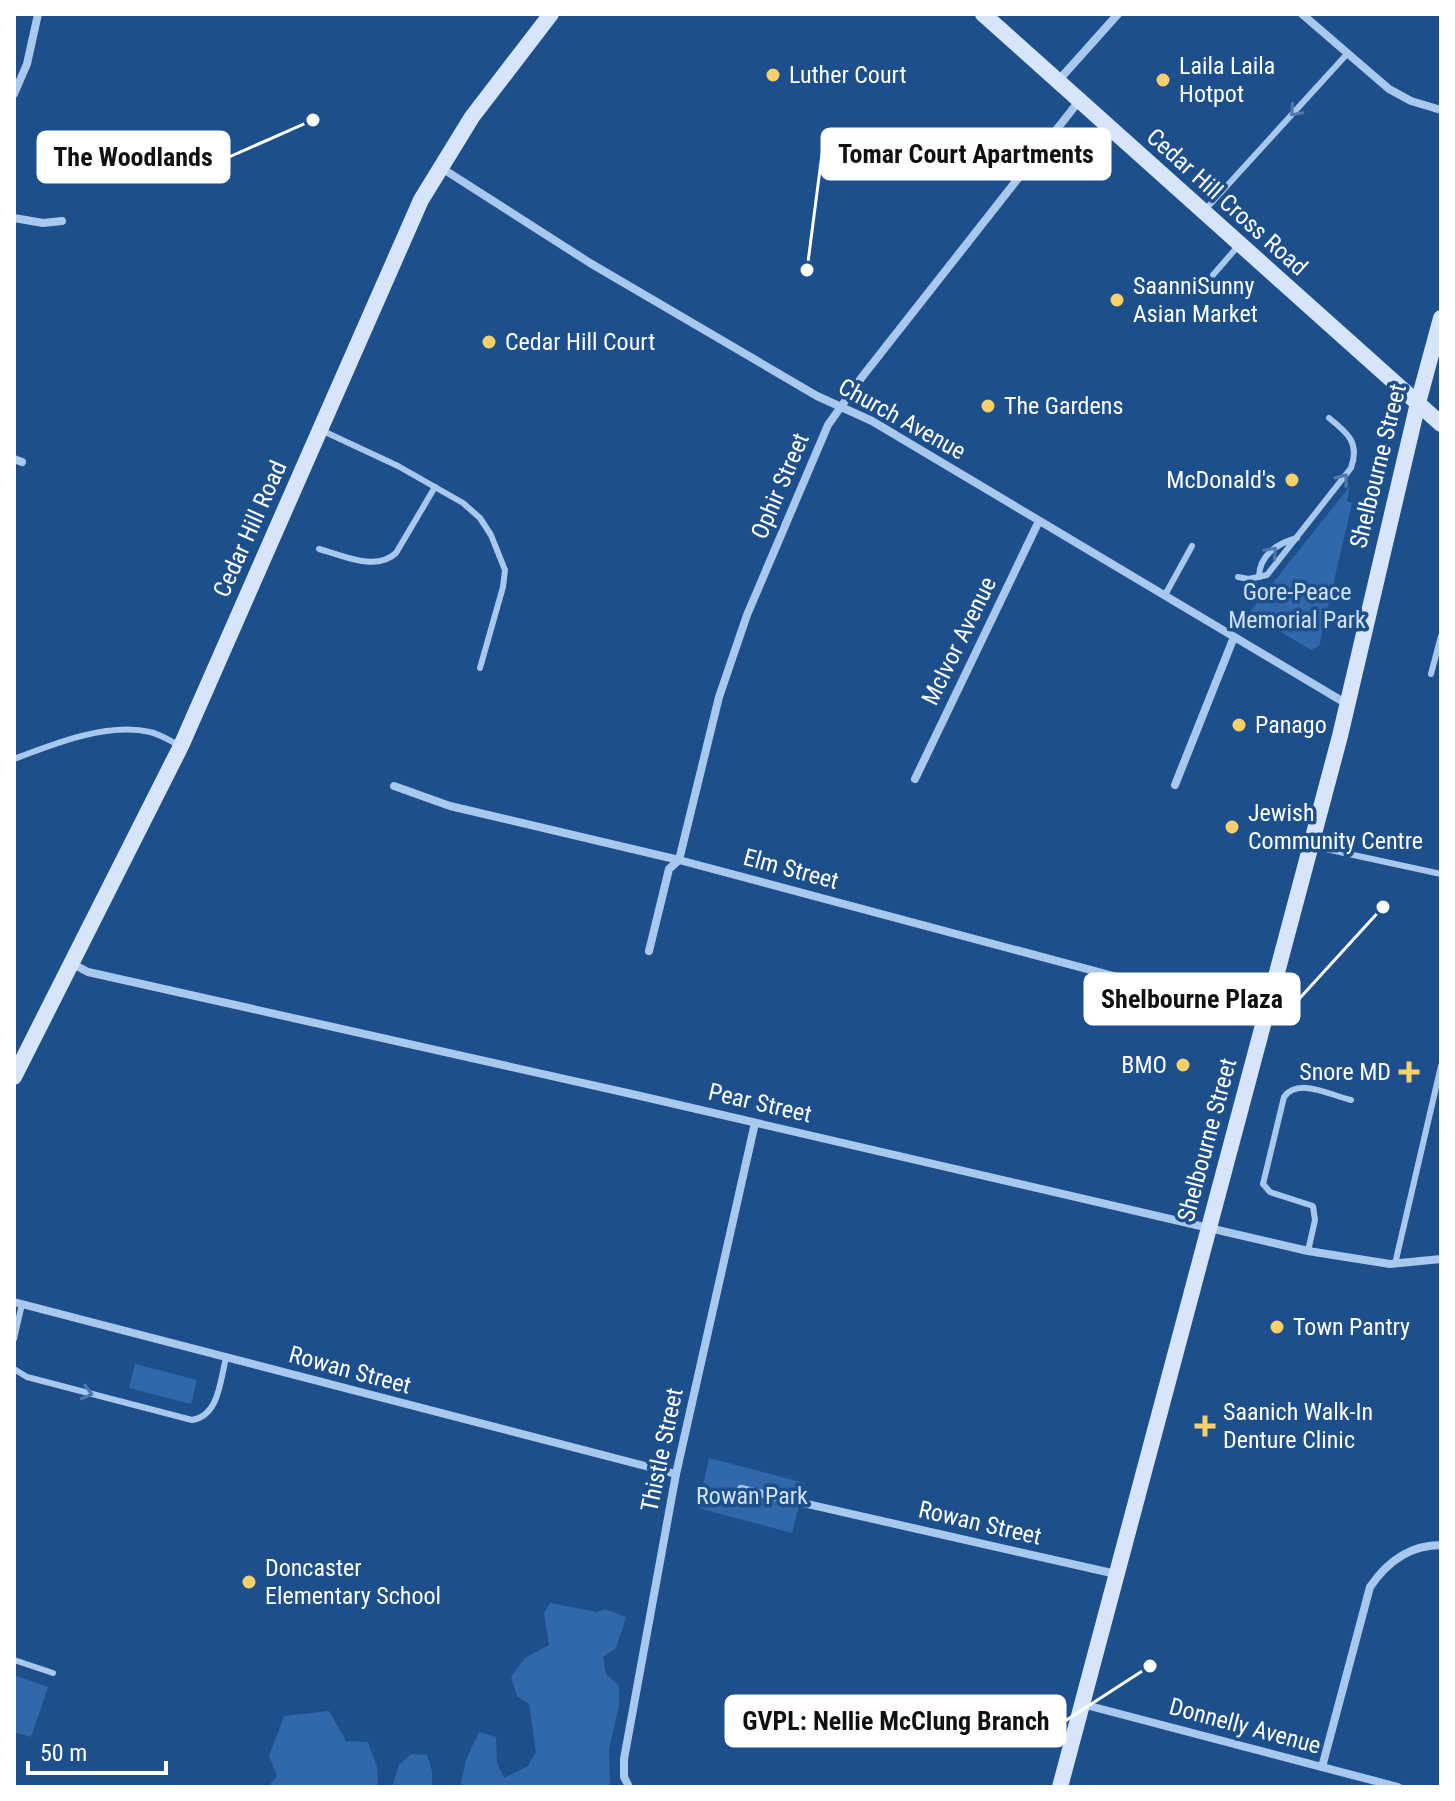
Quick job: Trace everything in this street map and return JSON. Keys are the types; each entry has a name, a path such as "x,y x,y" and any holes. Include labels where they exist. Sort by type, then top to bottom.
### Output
{"main road":[{"name":"Cedar Hill Road","path":"14,1077 181,746 421,200 472,117 551,14"},
{"name":"Cedar Hill Cross Road","path":"983,14 1441,424"},
{"name":"Shelbourne Street","path":"1060,1787 1347,704 1441,318"}],"street":[{"path":"14,94 27,64 38,14"},
{"path":"1057,81 1118,14"},
{"path":"1302,14 1379,82 1399,95 1441,110"},
{"name":"Ophir Street","path":"649,951 669,869 679,860 719,697 747,615 828,425 1079,101"},
{"name":"Church Avenue","path":"440,167 590,263 841,408 872,421 1347,704"},
{"path":"14,218 43,223 62,221"},
{"name":"McIvor Avenue","path":"915,779 1039,521"},
{"path":"1175,785 1234,637"},
{"name":"Elm Street","path":"394,786 450,806 679,860 1177,993"},
{"name":"Pear Street","path":"73,964 88,972 1308,1251 1395,1264 1441,1259"},
{"name":"Thistle Street","path":"629,1787 624,1777 624,1759 676,1474 755,1123"},
{"name":"Rowan Street","path":"18,1303 676,1474"},
{"name":"Rowan Street","path":"741,1489 1116,1574"},
{"path":"1322,1767 1370,1587 1399,1556 1422,1547 1441,1545"},
{"name":"Donnelly Avenue","path":"1082,1704 1398,1787"}],"lane":[{"path":"1203,212 1347,54"},
{"path":"1213,275 1239,245"},
{"path":"1238,577 1267,575 1351,468 1356,451 1349,434 1329,418"},
{"path":"320,429 366,449 473,510 491,535 505,570 480,668"},
{"path":"319,549 372,562 388,560 396,553 435,487"},
{"path":"1259,577 1259,567 1278,542 1297,538"},
{"path":"1165,595 1192,546"},
{"path":"1431,674 1441,636"},
{"path":"14,759 64,740 120,731 150,732 181,746"},
{"path":"1310,846 1441,874"},
{"path":"1395,1264 1441,1066"},
{"path":"1308,1251 1315,1220 1313,1206 1270,1192 1263,1184 1284,1097 1294,1087 1351,1100"},
{"path":"14,1339 18,1303"},
{"path":"14,1369 27,1377 192,1420 203,1418 211,1410 226,1358"},
{"path":"14,1660 53,1673"}],"green space":[{"name":"Gore-Peace Memorial Park","path":"1350,486 1347,501 1352,503 1319,646 1311,650 1249,613"},
{"path":"135,1364 197,1380 191,1404 129,1388"},
{"name":"Rowan Park","path":"709,1458 805,1483 792,1533 698,1508"},
{"path":"550,1603 597,1612 605,1609 626,1617 616,1648 603,1657 606,1674 619,1686 619,1706 609,1749 610,1787 460,1787 466,1760 479,1732 496,1737 497,1763 504,1778 528,1766 536,1752 529,1704 517,1696 511,1677 525,1658 549,1645 544,1613"},
{"path":"14,1675 48,1687 31,1737 14,1732"},
{"path":"329,1711 346,1741 368,1742 377,1767 378,1787 268,1787 277,1776 269,1756 284,1716"},
{"path":"411,1754 427,1755 432,1771 432,1787 392,1787 399,1765"}],"place":[{"name":"Luther Court","path":"773,75"},
{"name":"Laila Laila Hotpot","path":"1163,80"},
{"name":"The Woodlands","path":"313,120"},
{"name":"Tomar Court Apartments","path":"807,270"},
{"name":"SaanniSunny Asian Market","path":"1117,300"},
{"name":"Cedar Hill Court","path":"489,342"},
{"name":"The Gardens","path":"988,406"},
{"name":"McDonald's","path":"1292,480"},
{"name":"Panago","path":"1239,725"},
{"name":"Jewish Community Centre","path":"1232,827"},
{"name":"Shelbourne Plaza","path":"1383,907"},
{"name":"BMO","path":"1183,1065"},
{"name":"Snore MD","path":"1409,1072"},
{"name":"Town Pantry","path":"1277,1327"},
{"name":"Saanich Walk-In Denture Clinic","path":"1205,1426"},
{"name":"Doncaster Elementary School","path":"249,1582"},
{"name":"GVPL: Nellie McClung Branch","path":"1150,1666"}]}
